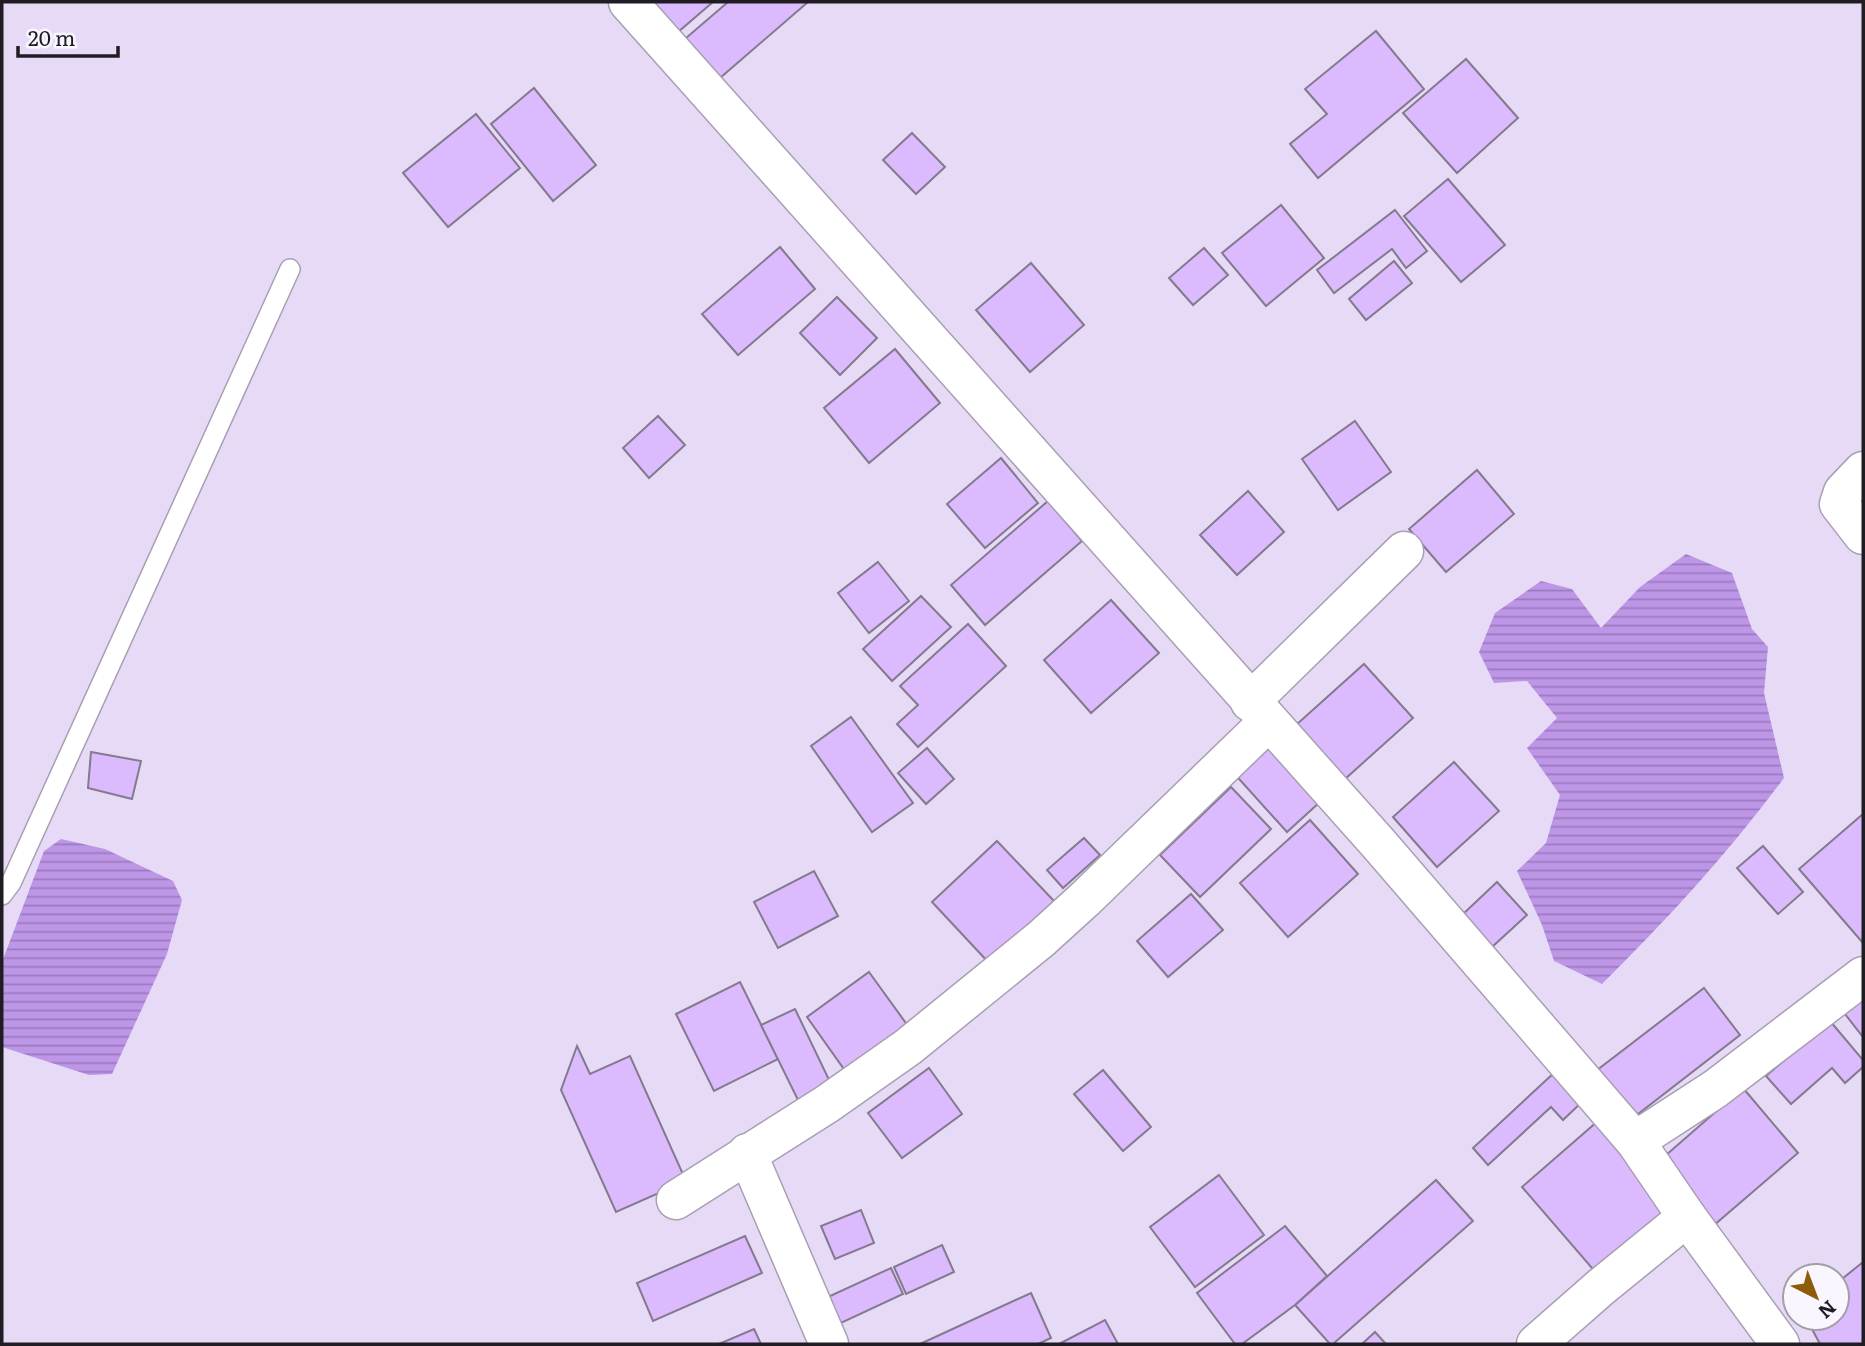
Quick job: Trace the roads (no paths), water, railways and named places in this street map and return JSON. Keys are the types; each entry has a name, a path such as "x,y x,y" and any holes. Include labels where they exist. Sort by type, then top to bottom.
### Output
{"street":[{"path":"628,2 1378,843 1635,1141 1780,1344"},
{"path":"1863,471 1843,492 1839,504 1863,535"},
{"path":"676,1200 827,1104 908,1046 1041,939 1104,881 1404,551"},
{"path":"1635,1141 1715,1089 1863,976"},
{"path":"747,1153 829,1344"},
{"path":"1536,1344 1687,1217"}],"lane":[{"path":"2,895 11,883 290,269"}]}
